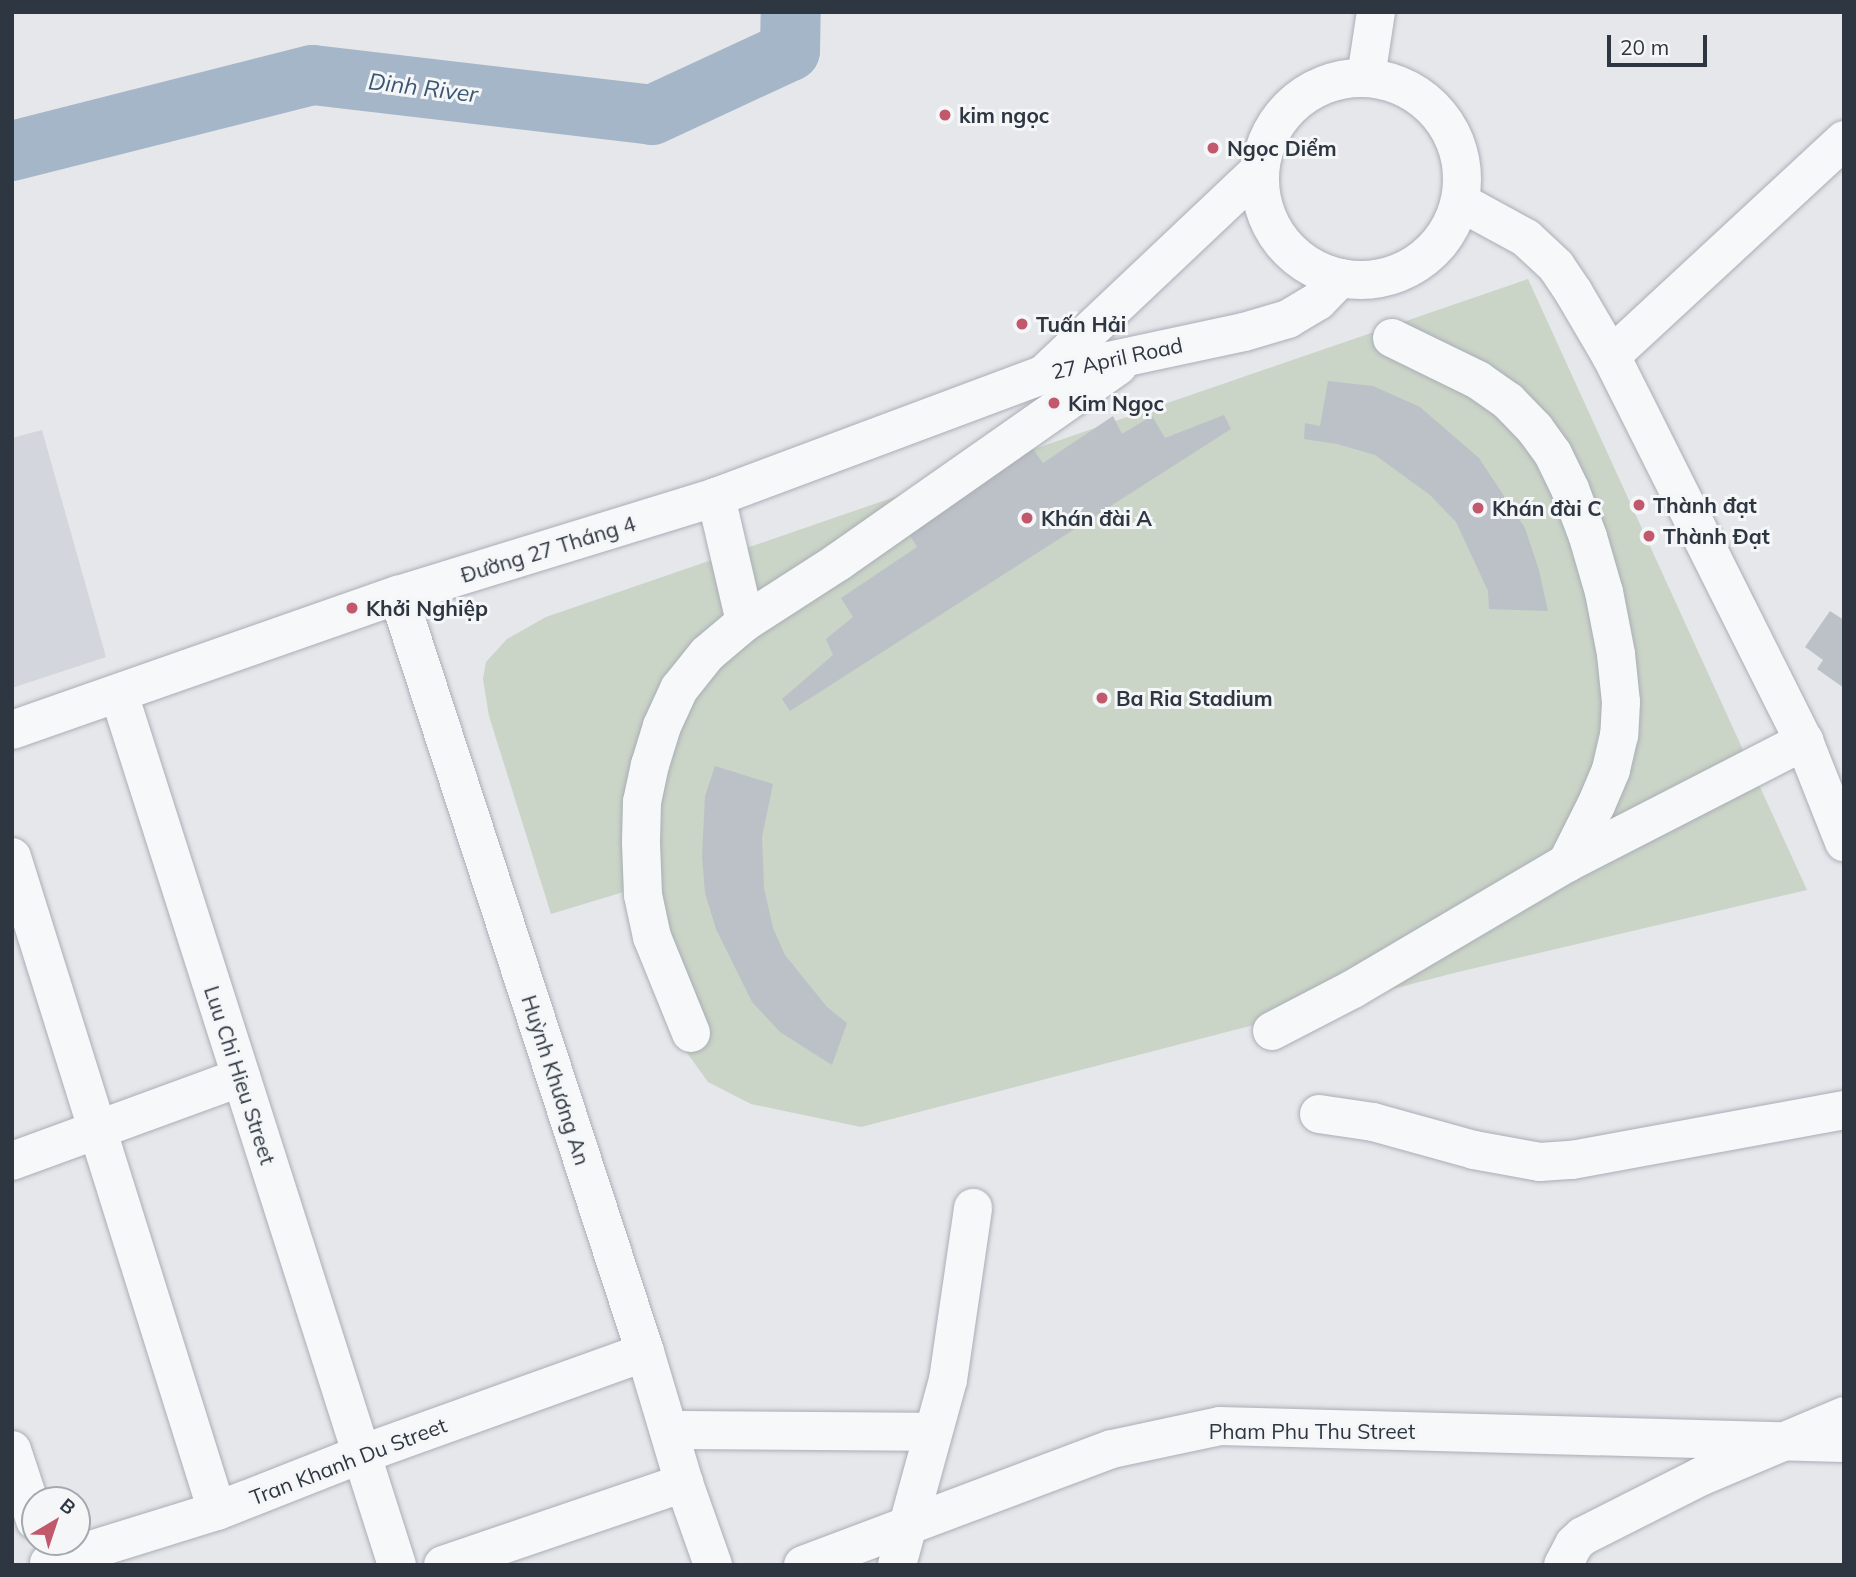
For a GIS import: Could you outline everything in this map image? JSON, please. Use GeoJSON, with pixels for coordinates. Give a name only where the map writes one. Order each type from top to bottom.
{"type":"FeatureCollection","features":[{"type":"Feature","properties":{"kind":"street"},"geometry":{"type":"LineString","coordinates":[[1366,77],[1376,12]]}},
{"type":"Feature","properties":{"kind":"street"},"geometry":{"type":"LineString","coordinates":[[1366,77],[1394,83],[1430,104],[1448,126],[1461,156],[1464,176],[1461,202],[1452,226],[1436,248],[1411,268],[1376,279],[1339,278],[1304,264],[1286,248],[1271,228],[1262,205],[1259,171],[1264,145],[1283,113],[1305,93],[1332,80],[1366,77]]}},
{"type":"Feature","properties":{"kind":"street"},"geometry":{"type":"LineString","coordinates":[[1611,356],[1844,140]]}},
{"type":"Feature","properties":{"kind":"street","name":"27 April Road"},"geometry":{"type":"LineString","coordinates":[[1042,375],[1259,171]]}},
{"type":"Feature","properties":{"kind":"street"},"geometry":{"type":"LineString","coordinates":[[1461,202],[1526,238],[1542,251],[1569,287],[1611,356],[1804,741],[1844,842]]}},
{"type":"Feature","properties":{"kind":"street","name":"27 April Road"},"geometry":{"type":"LineString","coordinates":[[1042,375],[1244,332],[1288,319],[1318,301],[1339,278]]}},
{"type":"Feature","properties":{"kind":"street"},"geometry":{"type":"LineString","coordinates":[[1392,338],[1478,380],[1508,401],[1535,429],[1553,454],[1588,537],[1604,592],[1616,654],[1621,702],[1619,735],[1606,782],[1567,863]]}},
{"type":"Feature","properties":{"kind":"street"},"geometry":{"type":"LineString","coordinates":[[691,1033],[652,937],[643,895],[642,803],[662,726],[679,690],[707,654],[745,622],[838,562],[1134,355]]}},
{"type":"Feature","properties":{"kind":"street","name":"Đường 27 Tháng 4"},"geometry":{"type":"LineString","coordinates":[[12,730],[398,595],[716,497],[1042,375]]}},
{"type":"Feature","properties":{"kind":"street"},"geometry":{"type":"LineString","coordinates":[[716,497],[745,622]]}},
{"type":"Feature","properties":{"kind":"street","name":"Huỳnh Khương An"},"geometry":{"type":"LineString","coordinates":[[398,595],[645,1352],[684,1483],[713,1565]]}},
{"type":"Feature","properties":{"kind":"street","name":"Luu Chi Hieu Street"},"geometry":{"type":"LineString","coordinates":[[119,694],[397,1565]]}},
{"type":"Feature","properties":{"kind":"street"},"geometry":{"type":"LineString","coordinates":[[1272,1031],[1364,982],[1567,863],[1804,741]]}},
{"type":"Feature","properties":{"kind":"street"},"geometry":{"type":"LineString","coordinates":[[12,857],[217,1511]]}},
{"type":"Feature","properties":{"kind":"street"},"geometry":{"type":"LineString","coordinates":[[12,1161],[241,1077]]}},
{"type":"Feature","properties":{"kind":"street"},"geometry":{"type":"LineString","coordinates":[[1319,1114],[1373,1122],[1474,1150],[1541,1162],[1572,1160],[1844,1110]]}},
{"type":"Feature","properties":{"kind":"street"},"geometry":{"type":"LineString","coordinates":[[897,1565],[948,1380],[973,1208]]}},
{"type":"Feature","properties":{"kind":"street","name":"Tran Khanh Du Street"},"geometry":{"type":"LineString","coordinates":[[47,1557],[217,1511],[362,1454],[645,1352]]}},
{"type":"Feature","properties":{"kind":"street"},"geometry":{"type":"LineString","coordinates":[[1563,1565],[1574,1544],[1583,1536],[1702,1476],[1844,1416]]}},
{"type":"Feature","properties":{"kind":"street","name":"Pham Phu Thu Street"},"geometry":{"type":"LineString","coordinates":[[803,1565],[1112,1449],[1220,1426],[1844,1444]]}},
{"type":"Feature","properties":{"kind":"street"},"geometry":{"type":"LineString","coordinates":[[669,1430],[933,1432]]}},
{"type":"Feature","properties":{"kind":"street"},"geometry":{"type":"LineString","coordinates":[[12,1450],[24,1486]]}},
{"type":"Feature","properties":{"kind":"street"},"geometry":{"type":"LineString","coordinates":[[443,1565],[684,1483]]}},
{"type":"Feature","properties":{"kind":"shaded area","name":"Ba Ria Stadium"},"geometry":{"type":"Polygon","coordinates":[[[1528,279],[1807,890],[1454,973],[861,1127],[751,1104],[708,1082],[675,1036],[630,890],[551,914],[489,716],[483,679],[486,662],[507,639],[546,617],[1528,279]]]}},
{"type":"Feature","properties":{"kind":"shaded area"},"geometry":{"type":"Polygon","coordinates":[[[42,430],[106,657],[12,688],[12,438],[42,430]]]}},
{"type":"Feature","properties":{"kind":"building","name":"Khán đài C"},"geometry":{"type":"Polygon","coordinates":[[[1328,381],[1373,386],[1420,407],[1479,458],[1525,528],[1539,570],[1548,611],[1489,609],[1488,591],[1456,522],[1430,495],[1375,455],[1337,444],[1304,439],[1305,423],[1320,426],[1328,381]]]}},
{"type":"Feature","properties":{"kind":"building","name":"Khán đài A"},"geometry":{"type":"Polygon","coordinates":[[[1224,415],[1231,429],[790,711],[782,699],[833,655],[826,639],[853,617],[841,598],[917,547],[894,509],[1021,433],[1043,463],[1113,416],[1122,434],[1152,416],[1165,438],[1224,415]]]}},
{"type":"Feature","properties":{"kind":"building"},"geometry":{"type":"Polygon","coordinates":[[[1830,611],[1844,620],[1844,688],[1817,669],[1823,660],[1805,647],[1830,611]]]}},
{"type":"Feature","properties":{"kind":"building"},"geometry":{"type":"Polygon","coordinates":[[[715,766],[773,784],[762,837],[764,888],[773,928],[785,955],[827,1007],[847,1023],[832,1065],[780,1032],[752,1002],[716,929],[705,893],[702,856],[705,796],[715,766]]]}},
{"type":"Feature","properties":{"kind":"waterway","name":"Dinh River"},"geometry":{"type":"LineString","coordinates":[[12,151],[313,75],[652,115],[790,51],[791,12]]}},
{"type":"Feature","properties":{"kind":"place","name":"kim ngọc"},"geometry":{"type":"Point","coordinates":[945,115]}},
{"type":"Feature","properties":{"kind":"place","name":"Ngọc Diểm"},"geometry":{"type":"Point","coordinates":[1213,148]}},
{"type":"Feature","properties":{"kind":"place","name":"Tuấn Hải"},"geometry":{"type":"Point","coordinates":[1022,324]}},
{"type":"Feature","properties":{"kind":"place","name":"Kim Ngọc"},"geometry":{"type":"Point","coordinates":[1054,403]}},
{"type":"Feature","properties":{"kind":"place","name":"Thành đạt"},"geometry":{"type":"Point","coordinates":[1639,505]}},
{"type":"Feature","properties":{"kind":"place","name":"Khán đài C"},"geometry":{"type":"Point","coordinates":[1478,508]}},
{"type":"Feature","properties":{"kind":"place","name":"Khán đài A"},"geometry":{"type":"Point","coordinates":[1027,518]}},
{"type":"Feature","properties":{"kind":"place","name":"Thành Đạt"},"geometry":{"type":"Point","coordinates":[1649,536]}},
{"type":"Feature","properties":{"kind":"place","name":"Khởi Nghiệp"},"geometry":{"type":"Point","coordinates":[352,608]}},
{"type":"Feature","properties":{"kind":"place","name":"Ba Ria Stadium"},"geometry":{"type":"Point","coordinates":[1102,698]}}]}
